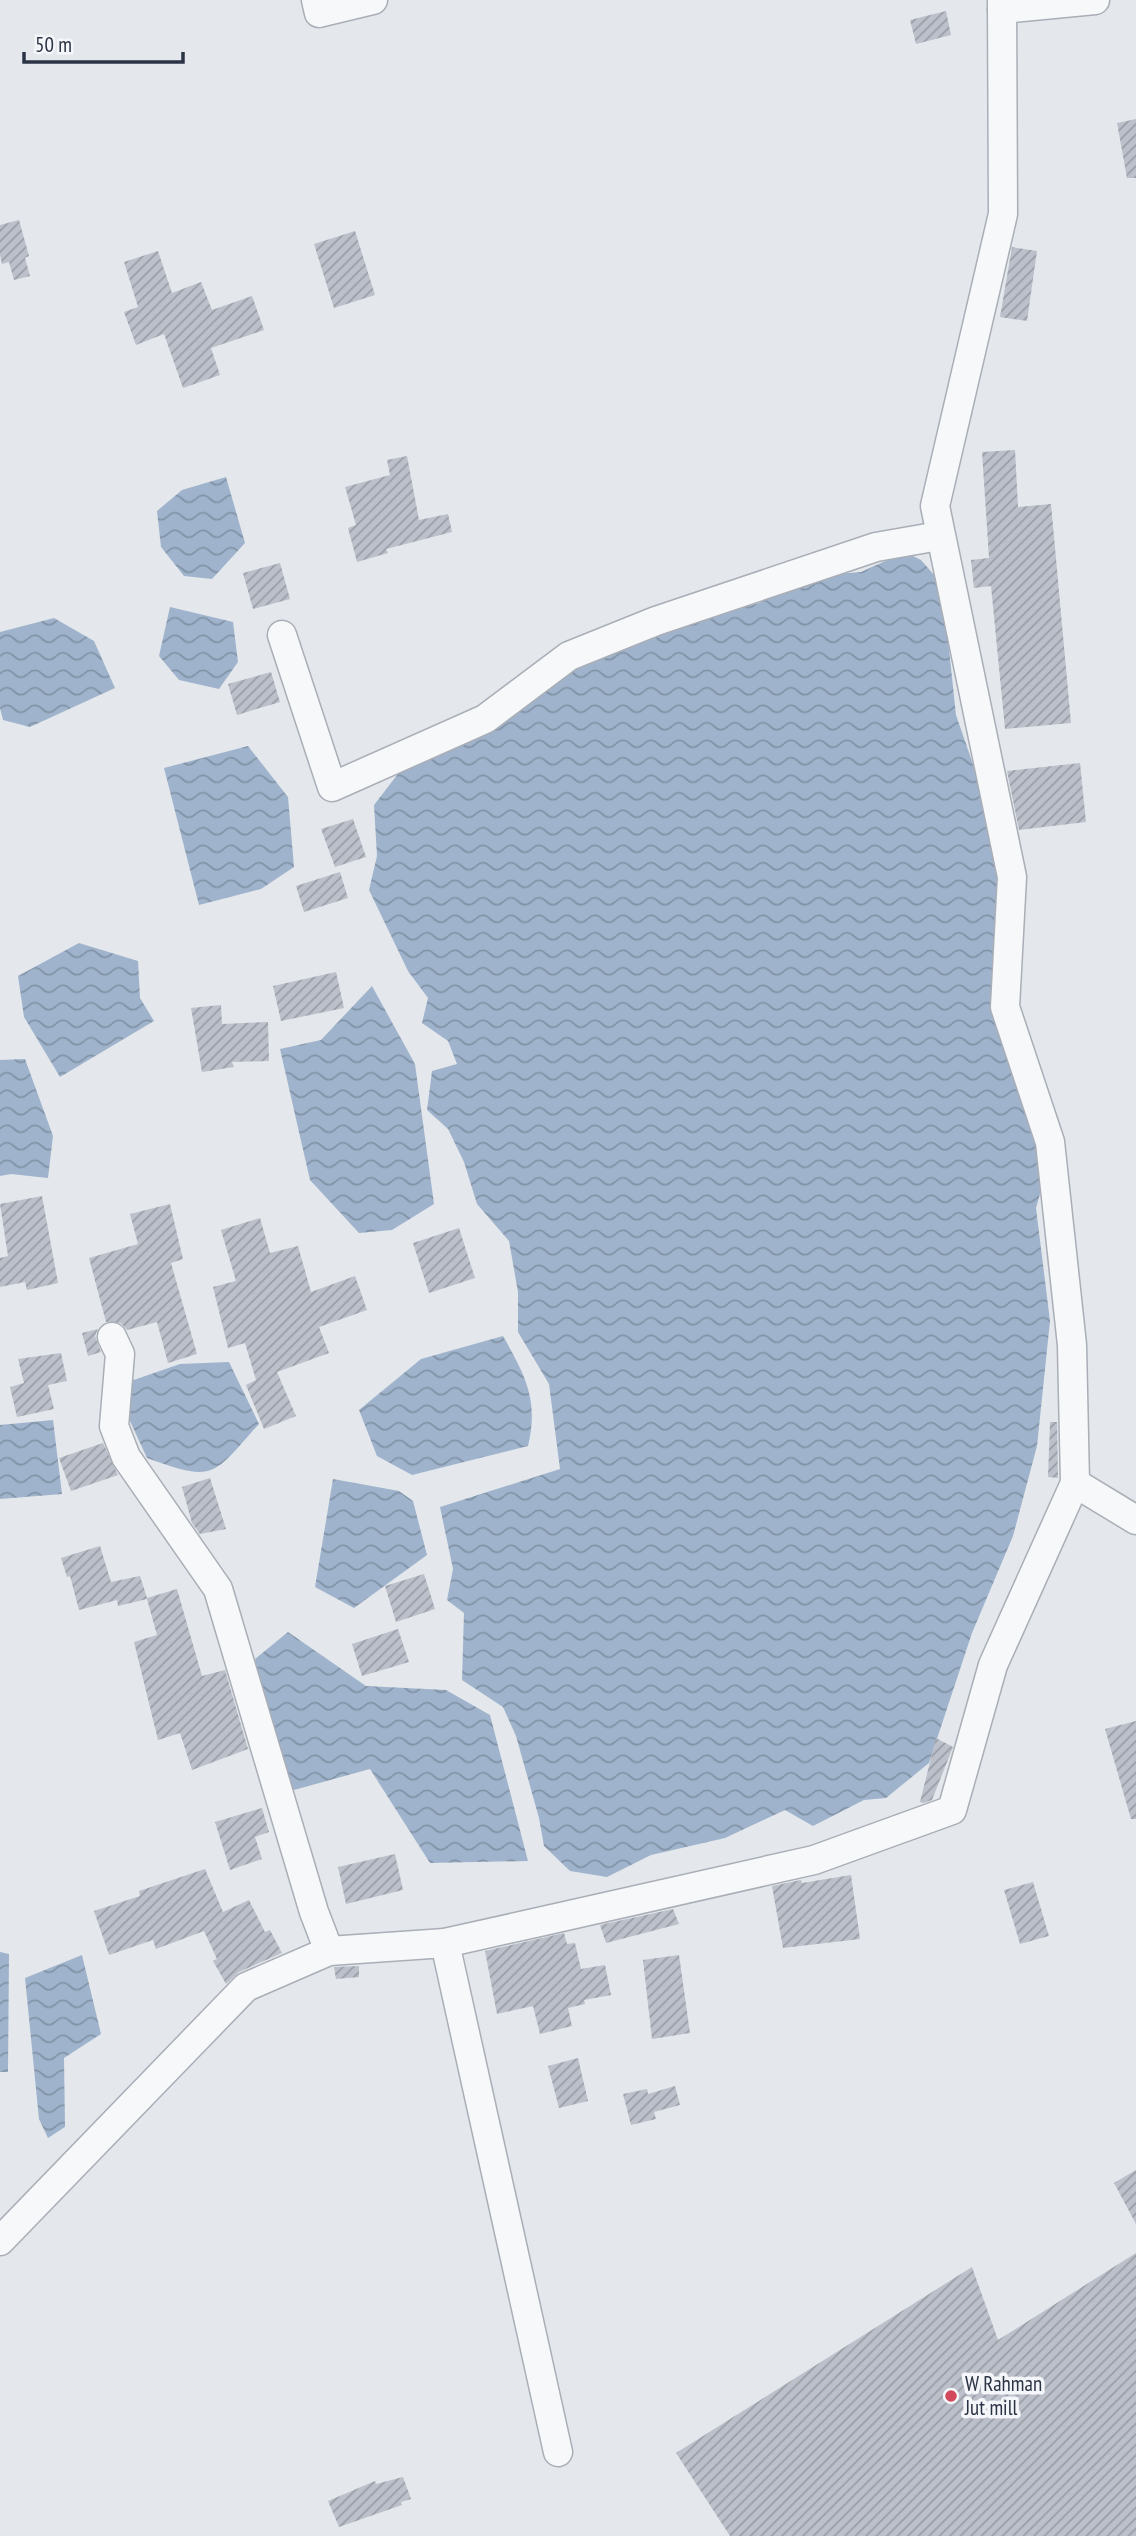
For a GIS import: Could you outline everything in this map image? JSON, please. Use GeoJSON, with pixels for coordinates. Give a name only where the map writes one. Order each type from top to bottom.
{"type":"FeatureCollection","features":[{"type":"Feature","properties":{"kind":"street"},"geometry":{"type":"LineString","coordinates":[[316,0],[319,13],[373,0]]}},
{"type":"Feature","properties":{"kind":"street"},"geometry":{"type":"LineString","coordinates":[[0,2241],[246,1987],[329,1951],[445,1942],[814,1860],[951,1810],[993,1665],[1075,1483],[1072,1345],[1050,1142],[1005,1007],[1012,877],[939,536],[935,506],[1003,214],[1002,4],[1095,0]]}},
{"type":"Feature","properties":{"kind":"street"},"geometry":{"type":"LineString","coordinates":[[282,635],[332,787],[485,719],[569,656],[656,621],[876,547],[939,536]]}},
{"type":"Feature","properties":{"kind":"street"},"geometry":{"type":"LineString","coordinates":[[112,1337],[120,1354],[114,1426],[125,1457],[218,1589],[314,1912],[329,1951]]}},
{"type":"Feature","properties":{"kind":"street"},"geometry":{"type":"LineString","coordinates":[[1075,1483],[1136,1520]]}},
{"type":"Feature","properties":{"kind":"street"},"geometry":{"type":"LineString","coordinates":[[445,1942],[558,2452]]}},
{"type":"Feature","properties":{"kind":"water"},"geometry":{"type":"Polygon","coordinates":[[[226,477],[245,543],[212,579],[184,576],[161,547],[157,511],[182,490],[226,477]]]}},
{"type":"Feature","properties":{"kind":"water"},"geometry":{"type":"Polygon","coordinates":[[[905,552],[921,560],[935,576],[946,621],[956,715],[1012,877],[1003,1016],[1055,1141],[1036,1208],[1050,1321],[1037,1446],[1013,1536],[972,1633],[929,1763],[886,1798],[864,1800],[813,1826],[785,1810],[725,1838],[651,1855],[607,1877],[570,1871],[544,1846],[516,1736],[503,1707],[462,1680],[464,1613],[447,1600],[453,1569],[440,1507],[560,1469],[549,1384],[518,1332],[518,1292],[509,1241],[477,1204],[464,1162],[448,1129],[427,1110],[432,1071],[457,1064],[448,1041],[422,1023],[428,998],[408,971],[369,890],[377,856],[374,805],[404,766],[562,669],[648,635],[759,603],[813,576],[861,572],[905,552]]]}},
{"type":"Feature","properties":{"kind":"water"},"geometry":{"type":"Polygon","coordinates":[[[170,607],[233,622],[238,662],[219,689],[179,680],[159,656],[170,607]]]}},
{"type":"Feature","properties":{"kind":"water"},"geometry":{"type":"Polygon","coordinates":[[[54,618],[94,641],[115,688],[30,727],[3,720],[0,708],[0,632],[54,618]]]}},
{"type":"Feature","properties":{"kind":"water"},"geometry":{"type":"Polygon","coordinates":[[[248,746],[288,797],[294,867],[261,889],[199,905],[164,768],[248,746]]]}},
{"type":"Feature","properties":{"kind":"water"},"geometry":{"type":"Polygon","coordinates":[[[79,943],[138,961],[140,998],[154,1021],[60,1077],[24,1017],[18,976],[79,943]]]}},
{"type":"Feature","properties":{"kind":"water"},"geometry":{"type":"Polygon","coordinates":[[[372,986],[415,1064],[434,1204],[392,1230],[359,1233],[310,1180],[280,1049],[321,1040],[372,986]]]}},
{"type":"Feature","properties":{"kind":"water"},"geometry":{"type":"Polygon","coordinates":[[[25,1059],[53,1136],[48,1178],[11,1174],[0,1176],[0,1060],[25,1059]]]}},
{"type":"Feature","properties":{"kind":"water"},"geometry":{"type":"Polygon","coordinates":[[[503,1336],[518,1363],[531,1401],[528,1446],[412,1475],[377,1456],[359,1410],[421,1359],[503,1336]]]}},
{"type":"Feature","properties":{"kind":"water"},"geometry":{"type":"Polygon","coordinates":[[[229,1362],[259,1424],[231,1455],[211,1470],[187,1471],[147,1458],[123,1406],[125,1383],[180,1364],[229,1362]]]}},
{"type":"Feature","properties":{"kind":"water"},"geometry":{"type":"Polygon","coordinates":[[[53,1420],[62,1494],[0,1499],[0,1425],[53,1420]]]}},
{"type":"Feature","properties":{"kind":"water"},"geometry":{"type":"Polygon","coordinates":[[[333,1479],[399,1491],[413,1501],[427,1555],[354,1608],[315,1587],[333,1479]]]}},
{"type":"Feature","properties":{"kind":"water"},"geometry":{"type":"Polygon","coordinates":[[[288,1632],[366,1686],[446,1690],[490,1715],[528,1861],[430,1863],[370,1769],[294,1790],[278,1762],[255,1659],[288,1632]]]}},
{"type":"Feature","properties":{"kind":"water"},"geometry":{"type":"Polygon","coordinates":[[[0,1952],[9,1954],[8,2072],[0,2072],[0,1952]]]}},
{"type":"Feature","properties":{"kind":"water"},"geometry":{"type":"Polygon","coordinates":[[[82,1955],[101,2034],[64,2058],[65,2127],[48,2138],[39,2119],[25,1978],[82,1955]]]}},
{"type":"Feature","properties":{"kind":"building"},"geometry":{"type":"Polygon","coordinates":[[[946,11],[951,35],[916,44],[910,20],[946,11]]]}},
{"type":"Feature","properties":{"kind":"building"},"geometry":{"type":"Polygon","coordinates":[[[1136,119],[1136,178],[1127,178],[1117,123],[1136,119]]]}},
{"type":"Feature","properties":{"kind":"building"},"geometry":{"type":"Polygon","coordinates":[[[19,220],[29,256],[25,258],[30,276],[14,280],[9,262],[2,264],[0,225],[19,220]]]}},
{"type":"Feature","properties":{"kind":"building"},"geometry":{"type":"Polygon","coordinates":[[[355,231],[375,295],[334,308],[314,244],[355,231]]]}},
{"type":"Feature","properties":{"kind":"building"},"geometry":{"type":"Polygon","coordinates":[[[1012,247],[1037,251],[1027,321],[1000,317],[1012,247]]]}},
{"type":"Feature","properties":{"kind":"building"},"geometry":{"type":"Polygon","coordinates":[[[158,251],[172,293],[201,282],[212,310],[252,296],[264,330],[211,348],[220,375],[183,388],[164,334],[136,345],[124,312],[138,307],[124,262],[158,251]]]}},
{"type":"Feature","properties":{"kind":"building"},"geometry":{"type":"Polygon","coordinates":[[[1015,450],[1018,507],[1051,504],[1071,723],[1005,729],[991,586],[974,588],[971,560],[989,558],[982,452],[1015,450]]]}},
{"type":"Feature","properties":{"kind":"building"},"geometry":{"type":"Polygon","coordinates":[[[407,456],[419,520],[448,514],[452,532],[386,549],[388,553],[357,562],[348,528],[356,525],[345,487],[390,475],[387,460],[407,456]]]}},
{"type":"Feature","properties":{"kind":"building"},"geometry":{"type":"Polygon","coordinates":[[[280,563],[290,599],[253,609],[243,573],[280,563]]]}},
{"type":"Feature","properties":{"kind":"building"},"geometry":{"type":"Polygon","coordinates":[[[271,672],[280,702],[237,715],[228,684],[271,672]]]}},
{"type":"Feature","properties":{"kind":"building"},"geometry":{"type":"Polygon","coordinates":[[[1080,763],[1086,822],[1019,830],[1007,771],[1080,763]]]}},
{"type":"Feature","properties":{"kind":"building"},"geometry":{"type":"Polygon","coordinates":[[[353,819],[366,857],[335,867],[321,829],[353,819]]]}},
{"type":"Feature","properties":{"kind":"building"},"geometry":{"type":"Polygon","coordinates":[[[340,872],[348,898],[304,912],[296,886],[340,872]]]}},
{"type":"Feature","properties":{"kind":"building"},"geometry":{"type":"Polygon","coordinates":[[[336,972],[344,1008],[281,1021],[273,986],[336,972]]]}},
{"type":"Feature","properties":{"kind":"building"},"geometry":{"type":"Polygon","coordinates":[[[221,1005],[222,1024],[268,1022],[269,1061],[232,1062],[234,1067],[202,1072],[191,1008],[221,1005]]]}},
{"type":"Feature","properties":{"kind":"building"},"geometry":{"type":"Polygon","coordinates":[[[42,1196],[58,1283],[27,1290],[25,1282],[0,1287],[0,1258],[8,1256],[0,1204],[42,1196]]]}},
{"type":"Feature","properties":{"kind":"building"},"geometry":{"type":"Polygon","coordinates":[[[170,1204],[183,1259],[171,1263],[197,1354],[168,1363],[157,1322],[127,1330],[121,1323],[106,1322],[89,1258],[138,1244],[130,1214],[170,1204]]]}},
{"type":"Feature","properties":{"kind":"building"},"geometry":{"type":"Polygon","coordinates":[[[260,1218],[270,1253],[298,1246],[311,1292],[355,1276],[367,1310],[319,1327],[329,1353],[277,1372],[296,1416],[264,1429],[246,1385],[256,1380],[245,1343],[228,1348],[213,1287],[236,1281],[221,1230],[260,1218]]]}},
{"type":"Feature","properties":{"kind":"building"},"geometry":{"type":"Polygon","coordinates":[[[459,1228],[475,1278],[429,1293],[413,1243],[459,1228]]]}},
{"type":"Feature","properties":{"kind":"building"},"geometry":{"type":"Polygon","coordinates":[[[98,1329],[95,1336],[101,1352],[88,1356],[82,1333],[98,1329]]]}},
{"type":"Feature","properties":{"kind":"building"},"geometry":{"type":"Polygon","coordinates":[[[61,1353],[67,1381],[48,1385],[54,1409],[17,1417],[10,1387],[24,1383],[18,1359],[61,1353]]]}},
{"type":"Feature","properties":{"kind":"building"},"geometry":{"type":"Polygon","coordinates":[[[1050,1422],[1057,1422],[1058,1478],[1048,1477],[1050,1422]]]}},
{"type":"Feature","properties":{"kind":"building"},"geometry":{"type":"Polygon","coordinates":[[[103,1443],[118,1475],[71,1491],[59,1458],[103,1443]]]}},
{"type":"Feature","properties":{"kind":"building"},"geometry":{"type":"Polygon","coordinates":[[[210,1478],[226,1529],[200,1534],[192,1523],[182,1487],[210,1478]]]}},
{"type":"Feature","properties":{"kind":"building"},"geometry":{"type":"Polygon","coordinates":[[[100,1546],[111,1582],[140,1576],[147,1598],[177,1589],[202,1676],[225,1670],[248,1749],[192,1770],[180,1733],[158,1740],[134,1642],[157,1635],[147,1599],[118,1606],[117,1600],[79,1610],[70,1576],[67,1577],[61,1558],[100,1546]]]}},
{"type":"Feature","properties":{"kind":"building"},"geometry":{"type":"Polygon","coordinates":[[[424,1574],[435,1609],[396,1622],[385,1586],[424,1574]]]}},
{"type":"Feature","properties":{"kind":"building"},"geometry":{"type":"Polygon","coordinates":[[[398,1629],[409,1662],[362,1676],[352,1644],[398,1629]]]}},
{"type":"Feature","properties":{"kind":"building"},"geometry":{"type":"Polygon","coordinates":[[[1136,1721],[1136,1819],[1131,1819],[1105,1729],[1136,1721]]]}},
{"type":"Feature","properties":{"kind":"building"},"geometry":{"type":"Polygon","coordinates":[[[936,1738],[953,1747],[932,1800],[923,1803],[920,1802],[936,1738]]]}},
{"type":"Feature","properties":{"kind":"building"},"geometry":{"type":"Polygon","coordinates":[[[262,1808],[269,1832],[255,1837],[262,1859],[230,1870],[215,1822],[262,1808]]]}},
{"type":"Feature","properties":{"kind":"building"},"geometry":{"type":"Polygon","coordinates":[[[395,1854],[403,1890],[346,1904],[338,1867],[395,1854]]]}},
{"type":"Feature","properties":{"kind":"building"},"geometry":{"type":"Polygon","coordinates":[[[205,1869],[223,1912],[249,1900],[265,1932],[270,1930],[282,1953],[239,1972],[226,1984],[213,1961],[217,1959],[204,1931],[156,1949],[153,1940],[109,1955],[94,1911],[140,1896],[139,1891],[205,1869]]]}},
{"type":"Feature","properties":{"kind":"building"},"geometry":{"type":"Polygon","coordinates":[[[851,1875],[860,1939],[783,1948],[772,1886],[851,1875]]]}},
{"type":"Feature","properties":{"kind":"building"},"geometry":{"type":"Polygon","coordinates":[[[1033,1882],[1049,1936],[1020,1944],[1004,1890],[1033,1882]]]}},
{"type":"Feature","properties":{"kind":"building"},"geometry":{"type":"Polygon","coordinates":[[[673,1909],[679,1924],[606,1943],[600,1925],[673,1909]]]}},
{"type":"Feature","properties":{"kind":"building"},"geometry":{"type":"Polygon","coordinates":[[[564,1933],[567,1944],[575,1943],[581,1969],[605,1965],[611,1995],[584,2000],[585,2004],[568,2008],[572,2026],[540,2034],[533,2006],[497,2014],[485,1951],[564,1933]]]}},
{"type":"Feature","properties":{"kind":"building"},"geometry":{"type":"Polygon","coordinates":[[[679,1955],[690,2033],[652,2039],[643,1960],[679,1955]]]}},
{"type":"Feature","properties":{"kind":"building"},"geometry":{"type":"Polygon","coordinates":[[[359,1966],[359,1977],[336,1979],[334,1967],[359,1966]]]}},
{"type":"Feature","properties":{"kind":"building"},"geometry":{"type":"Polygon","coordinates":[[[578,2058],[588,2101],[559,2108],[548,2066],[578,2058]]]}},
{"type":"Feature","properties":{"kind":"building"},"geometry":{"type":"Polygon","coordinates":[[[675,2086],[680,2105],[654,2112],[656,2119],[631,2125],[623,2094],[647,2089],[648,2094],[675,2086]]]}},
{"type":"Feature","properties":{"kind":"building"},"geometry":{"type":"Polygon","coordinates":[[[1136,2170],[1136,2224],[1114,2183],[1136,2170]]]}},
{"type":"Feature","properties":{"kind":"building","name":"W Rahman Jut mill"},"geometry":{"type":"Polygon","coordinates":[[[1136,2253],[1136,2536],[730,2536],[676,2453],[972,2267],[998,2340],[1136,2253]]]}},
{"type":"Feature","properties":{"kind":"building"},"geometry":{"type":"Polygon","coordinates":[[[403,2477],[411,2499],[401,2502],[402,2505],[339,2527],[328,2501],[375,2481],[376,2484],[403,2477]]]}},
{"type":"Feature","properties":{"kind":"place","name":"W Rahman Jut mill"},"geometry":{"type":"Point","coordinates":[951,2396]}}]}
